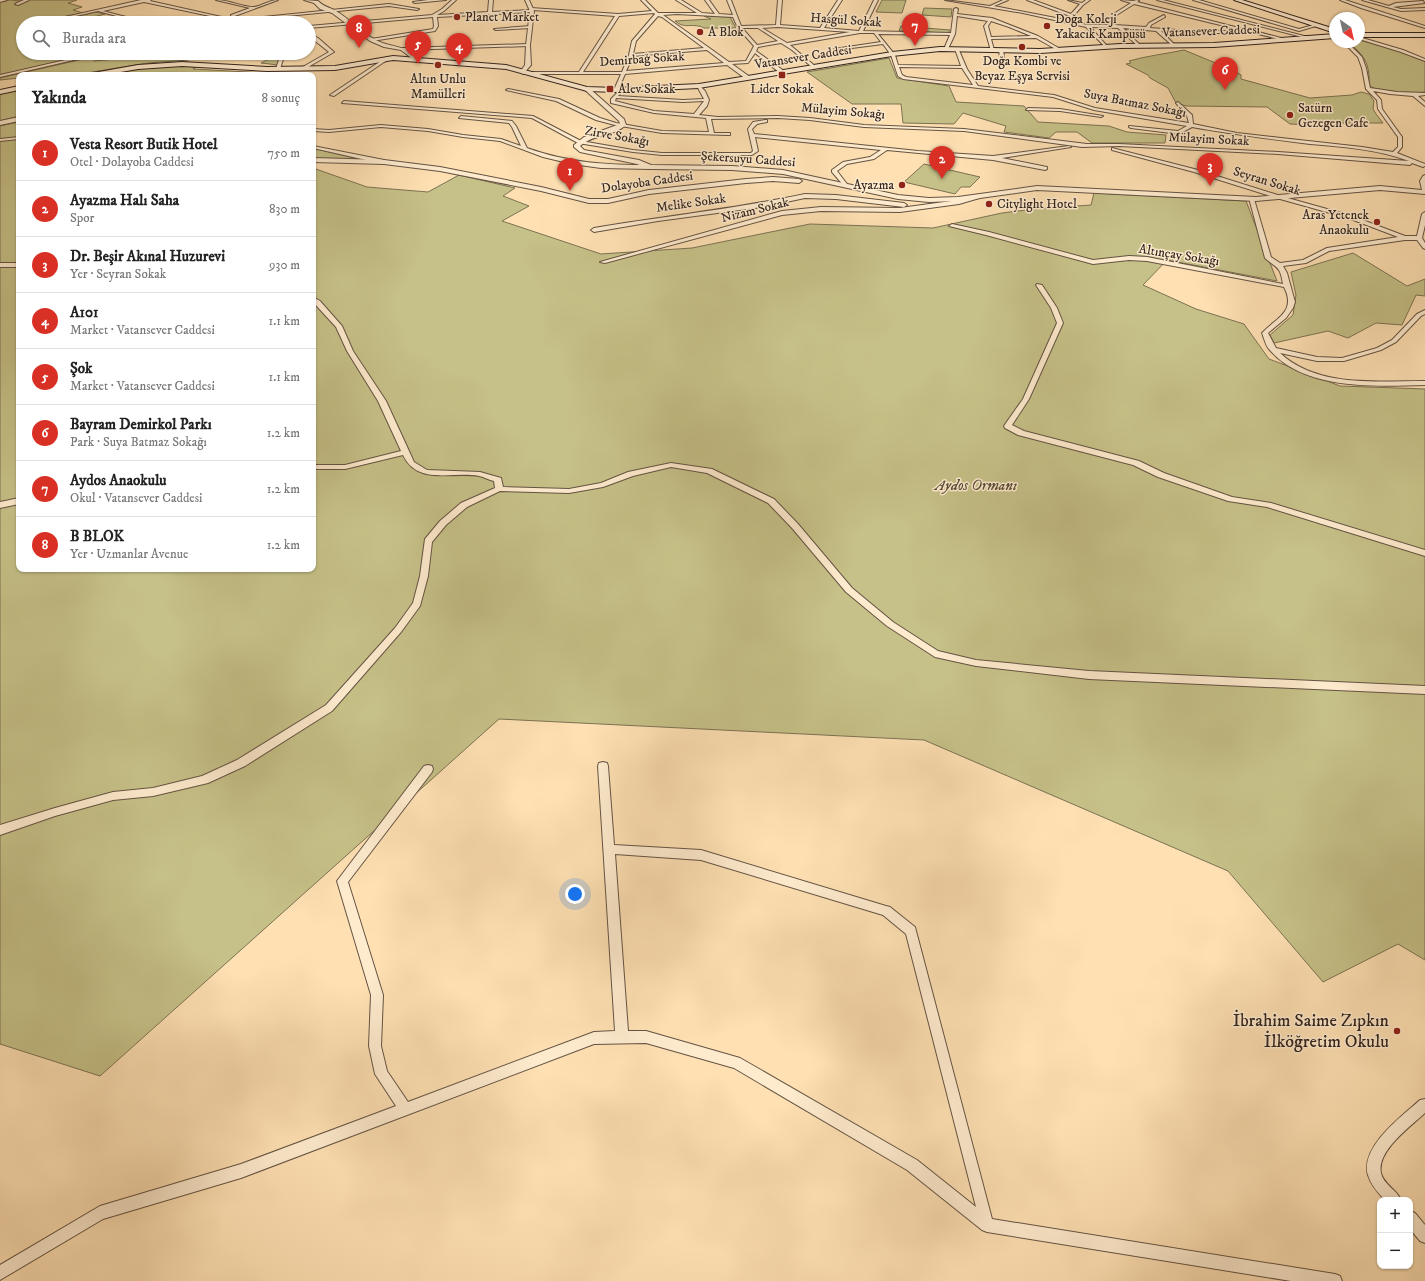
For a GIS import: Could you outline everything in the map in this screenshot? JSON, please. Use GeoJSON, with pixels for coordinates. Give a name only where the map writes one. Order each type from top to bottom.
{"type":"FeatureCollection","features":[{"type":"Feature","properties":{"kind":"main road"},"geometry":{"type":"LineString","coordinates":[[1237,0],[1329,29]]}},
{"type":"Feature","properties":{"kind":"main road"},"geometry":{"type":"LineString","coordinates":[[1365,35],[1425,35]]}},
{"type":"Feature","properties":{"kind":"main road","name":"Vatansever Caddesi"},"geometry":{"type":"LineString","coordinates":[[111,72],[147,66],[182,64],[303,69],[341,68],[388,58],[416,59],[494,66],[524,72],[587,89],[617,92],[699,86],[892,54],[946,49],[1060,50],[1106,47],[1214,45],[1329,36]]}},
{"type":"Feature","properties":{"kind":"main road","name":"Vatansever Caddesi"},"geometry":{"type":"LineString","coordinates":[[101,72],[135,66],[177,62],[278,68]]}},
{"type":"Feature","properties":{"kind":"main road"},"geometry":{"type":"LineString","coordinates":[[0,91],[16,88]]}},
{"type":"Feature","properties":{"kind":"street"},"geometry":{"type":"LineString","coordinates":[[0,1],[5,0]]}},
{"type":"Feature","properties":{"kind":"street"},"geometry":{"type":"LineString","coordinates":[[17,4],[27,0]]}},
{"type":"Feature","properties":{"kind":"street"},"geometry":{"type":"LineString","coordinates":[[71,16],[146,0]]}},
{"type":"Feature","properties":{"kind":"street"},"geometry":{"type":"LineString","coordinates":[[149,0],[145,1],[206,16]]}},
{"type":"Feature","properties":{"kind":"street"},"geometry":{"type":"LineString","coordinates":[[218,0],[254,8]]}},
{"type":"Feature","properties":{"kind":"street"},"geometry":{"type":"LineString","coordinates":[[232,16],[276,0]]}},
{"type":"Feature","properties":{"kind":"street"},"geometry":{"type":"LineString","coordinates":[[243,16],[282,0]]}},
{"type":"Feature","properties":{"kind":"street"},"geometry":{"type":"LineString","coordinates":[[306,0],[316,2],[322,0]]}},
{"type":"Feature","properties":{"kind":"street"},"geometry":{"type":"LineString","coordinates":[[416,17],[417,9],[414,1],[444,0]]}},
{"type":"Feature","properties":{"kind":"street"},"geometry":{"type":"LineString","coordinates":[[433,16],[443,10],[454,0]]}},
{"type":"Feature","properties":{"kind":"street"},"geometry":{"type":"LineString","coordinates":[[490,13],[491,0]]}},
{"type":"Feature","properties":{"kind":"street"},"geometry":{"type":"LineString","coordinates":[[524,72],[528,65],[531,10],[527,0]]}},
{"type":"Feature","properties":{"kind":"street"},"geometry":{"type":"LineString","coordinates":[[643,0],[656,13],[663,16],[748,78]]}},
{"type":"Feature","properties":{"kind":"street"},"geometry":{"type":"LineString","coordinates":[[678,0],[702,15]]}},
{"type":"Feature","properties":{"kind":"street"},"geometry":{"type":"LineString","coordinates":[[707,0],[718,15]]}},
{"type":"Feature","properties":{"kind":"street"},"geometry":{"type":"LineString","coordinates":[[729,0],[738,27],[755,48],[782,72]]}},
{"type":"Feature","properties":{"kind":"street"},"geometry":{"type":"LineString","coordinates":[[778,26],[780,0]]}},
{"type":"Feature","properties":{"kind":"street"},"geometry":{"type":"LineString","coordinates":[[822,28],[840,0]]}},
{"type":"Feature","properties":{"kind":"street"},"geometry":{"type":"LineString","coordinates":[[786,44],[860,32],[876,0]]}},
{"type":"Feature","properties":{"kind":"street"},"geometry":{"type":"LineString","coordinates":[[947,0],[992,6],[1087,26],[1112,26],[1207,32],[1254,32]]}},
{"type":"Feature","properties":{"kind":"street"},"geometry":{"type":"LineString","coordinates":[[992,6],[1006,0]]}},
{"type":"Feature","properties":{"kind":"street"},"geometry":{"type":"LineString","coordinates":[[1029,0],[1071,15]]}},
{"type":"Feature","properties":{"kind":"street"},"geometry":{"type":"LineString","coordinates":[[1070,0],[1082,4]]}},
{"type":"Feature","properties":{"kind":"street"},"geometry":{"type":"LineString","coordinates":[[1067,21],[1071,15],[1088,0]]}},
{"type":"Feature","properties":{"kind":"street"},"geometry":{"type":"LineString","coordinates":[[1123,0],[1287,40]]}},
{"type":"Feature","properties":{"kind":"street"},"geometry":{"type":"LineString","coordinates":[[1112,26],[1113,16],[1134,2],[1140,0]]}},
{"type":"Feature","properties":{"kind":"street"},"geometry":{"type":"LineString","coordinates":[[1159,0],[1310,38]]}},
{"type":"Feature","properties":{"kind":"street"},"geometry":{"type":"LineString","coordinates":[[1195,0],[1299,30],[1317,26]]}},
{"type":"Feature","properties":{"kind":"street"},"geometry":{"type":"LineString","coordinates":[[1342,0],[1350,4],[1411,21],[1425,27]]}},
{"type":"Feature","properties":{"kind":"street"},"geometry":{"type":"LineString","coordinates":[[1364,0],[1401,10],[1425,9]]}},
{"type":"Feature","properties":{"kind":"street"},"geometry":{"type":"LineString","coordinates":[[1412,0],[1424,3]]}},
{"type":"Feature","properties":{"kind":"street"},"geometry":{"type":"LineString","coordinates":[[116,1],[127,4]]}},
{"type":"Feature","properties":{"kind":"street"},"geometry":{"type":"LineString","coordinates":[[946,49],[953,34],[957,1]]}},
{"type":"Feature","properties":{"kind":"street"},"geometry":{"type":"LineString","coordinates":[[316,2],[322,8],[330,12],[334,12],[348,24],[372,40],[386,46],[403,49],[528,45]]}},
{"type":"Feature","properties":{"kind":"street"},"geometry":{"type":"LineString","coordinates":[[1388,7],[1396,4],[1424,3]]}},
{"type":"Feature","properties":{"kind":"street"},"geometry":{"type":"LineString","coordinates":[[285,16],[389,5],[417,9]]}},
{"type":"Feature","properties":{"kind":"street"},"geometry":{"type":"LineString","coordinates":[[322,8],[336,6]]}},
{"type":"Feature","properties":{"kind":"street"},"geometry":{"type":"LineString","coordinates":[[98,10],[120,16]]}},
{"type":"Feature","properties":{"kind":"street"},"geometry":{"type":"LineString","coordinates":[[316,26],[416,17],[531,10],[618,15],[656,13],[735,16]]}},
{"type":"Feature","properties":{"kind":"street"},"geometry":{"type":"LineString","coordinates":[[1183,14],[1197,10]]}},
{"type":"Feature","properties":{"kind":"street"},"geometry":{"type":"LineString","coordinates":[[656,13],[634,41],[631,55],[617,92],[670,100],[707,100]]}},
{"type":"Feature","properties":{"kind":"street"},"geometry":{"type":"LineString","coordinates":[[580,73],[618,15]]}},
{"type":"Feature","properties":{"kind":"street"},"geometry":{"type":"LineString","coordinates":[[955,15],[976,16],[991,19],[1038,37],[1060,50]]}},
{"type":"Feature","properties":{"kind":"street"},"geometry":{"type":"LineString","coordinates":[[372,40],[434,30],[436,26],[433,16]]}},
{"type":"Feature","properties":{"kind":"street"},"geometry":{"type":"LineString","coordinates":[[1147,29],[1150,24],[1164,16]]}},
{"type":"Feature","properties":{"kind":"street"},"geometry":{"type":"LineString","coordinates":[[991,19],[986,26],[992,50]]}},
{"type":"Feature","properties":{"kind":"street","name":"Hasgül Sokak"},"geometry":{"type":"LineString","coordinates":[[738,27],[778,26],[822,28],[860,32],[953,34]]}},
{"type":"Feature","properties":{"kind":"street"},"geometry":{"type":"LineString","coordinates":[[1087,26],[1106,47]]}},
{"type":"Feature","properties":{"kind":"street"},"geometry":{"type":"LineString","coordinates":[[496,28],[530,27]]}},
{"type":"Feature","properties":{"kind":"street"},"geometry":{"type":"LineString","coordinates":[[759,27],[765,33],[786,44],[813,67]]}},
{"type":"Feature","properties":{"kind":"street"},"geometry":{"type":"LineString","coordinates":[[1120,27],[1139,46]]}},
{"type":"Feature","properties":{"kind":"street"},"geometry":{"type":"LineString","coordinates":[[1158,30],[1173,45]]}},
{"type":"Feature","properties":{"kind":"street","name":"Suya Batmaz Sokağı"},"geometry":{"type":"LineString","coordinates":[[875,32],[892,54],[900,76],[905,78],[1054,96],[1086,107],[1237,134],[1362,148],[1394,154],[1424,165]]}},
{"type":"Feature","properties":{"kind":"street"},"geometry":{"type":"LineString","coordinates":[[990,38],[1038,37]]}},
{"type":"Feature","properties":{"kind":"street"},"geometry":{"type":"LineString","coordinates":[[303,69],[332,52],[316,38]]}},
{"type":"Feature","properties":{"kind":"street"},"geometry":{"type":"LineString","coordinates":[[1365,40],[1402,50],[1425,60]]}},
{"type":"Feature","properties":{"kind":"street"},"geometry":{"type":"LineString","coordinates":[[755,48],[781,42]]}},
{"type":"Feature","properties":{"kind":"street"},"geometry":{"type":"LineString","coordinates":[[836,49],[884,43]]}},
{"type":"Feature","properties":{"kind":"street","name":"Demirbağ Sokak"},"geometry":{"type":"LineString","coordinates":[[524,72],[623,73],[728,64],[747,62],[755,48]]}},
{"type":"Feature","properties":{"kind":"street"},"geometry":{"type":"LineString","coordinates":[[1351,48],[1360,57],[1364,68],[1368,89],[1379,100],[1380,109],[1400,137],[1400,147],[1394,154]]}},
{"type":"Feature","properties":{"kind":"street"},"geometry":{"type":"LineString","coordinates":[[403,49],[416,59]]}},
{"type":"Feature","properties":{"kind":"street"},"geometry":{"type":"LineString","coordinates":[[631,55],[708,49]]}},
{"type":"Feature","properties":{"kind":"street"},"geometry":{"type":"LineString","coordinates":[[957,49],[963,68],[970,80],[977,87]]}},
{"type":"Feature","properties":{"kind":"street"},"geometry":{"type":"LineString","coordinates":[[1001,50],[1003,64]]}},
{"type":"Feature","properties":{"kind":"street"},"geometry":{"type":"LineString","coordinates":[[332,95],[388,58]]}},
{"type":"Feature","properties":{"kind":"street"},"geometry":{"type":"LineString","coordinates":[[18,72],[71,60]]}},
{"type":"Feature","properties":{"kind":"street"},"geometry":{"type":"LineString","coordinates":[[278,68],[281,60]]}},
{"type":"Feature","properties":{"kind":"street"},"geometry":{"type":"LineString","coordinates":[[897,66],[963,68]]}},
{"type":"Feature","properties":{"kind":"street"},"geometry":{"type":"LineString","coordinates":[[0,76],[16,72]]}},
{"type":"Feature","properties":{"kind":"street"},"geometry":{"type":"LineString","coordinates":[[696,115],[706,105],[707,100],[705,93],[699,86]]}},
{"type":"Feature","properties":{"kind":"street"},"geometry":{"type":"LineString","coordinates":[[587,89],[622,120],[623,125]]}},
{"type":"Feature","properties":{"kind":"street"},"geometry":{"type":"LineString","coordinates":[[1368,89],[1402,95],[1425,94]]}},
{"type":"Feature","properties":{"kind":"street"},"geometry":{"type":"LineString","coordinates":[[508,90],[557,100],[598,119],[623,125],[662,132],[728,134]]}},
{"type":"Feature","properties":{"kind":"street","name":"Mülayim Sokağı"},"geometry":{"type":"LineString","coordinates":[[617,92],[612,101],[618,104],[654,112],[708,117],[788,118],[864,126],[964,130],[1088,146]]}},
{"type":"Feature","properties":{"kind":"street"},"geometry":{"type":"LineString","coordinates":[[1414,94],[1425,105]]}},
{"type":"Feature","properties":{"kind":"street","name":"Zirve Sokağı"},"geometry":{"type":"LineString","coordinates":[[344,102],[533,117],[580,142],[662,154],[747,154],[756,152],[752,135]]}},
{"type":"Feature","properties":{"kind":"street"},"geometry":{"type":"LineString","coordinates":[[1131,127],[1179,133],[1191,125],[1191,117],[1178,103]]}},
{"type":"Feature","properties":{"kind":"street"},"geometry":{"type":"LineString","coordinates":[[1028,109],[1060,110],[1106,116],[1110,111]]}},
{"type":"Feature","properties":{"kind":"street"},"geometry":{"type":"LineString","coordinates":[[460,117],[510,122],[514,126],[526,150]]}},
{"type":"Feature","properties":{"kind":"street"},"geometry":{"type":"LineString","coordinates":[[708,117],[712,134]]}},
{"type":"Feature","properties":{"kind":"street"},"geometry":{"type":"LineString","coordinates":[[788,118],[755,123],[750,129],[752,135],[886,149],[993,158],[1045,168]]}},
{"type":"Feature","properties":{"kind":"street"},"geometry":{"type":"LineString","coordinates":[[0,123],[16,120]]}},
{"type":"Feature","properties":{"kind":"street"},"geometry":{"type":"LineString","coordinates":[[580,142],[584,139],[617,129],[623,125]]}},
{"type":"Feature","properties":{"kind":"street"},"geometry":{"type":"LineString","coordinates":[[316,130],[329,131],[381,126],[434,131],[501,140],[526,150],[572,162],[601,166],[650,167]]}},
{"type":"Feature","properties":{"kind":"street"},"geometry":{"type":"LineString","coordinates":[[0,140],[16,138]]}},
{"type":"Feature","properties":{"kind":"street","name":"Şekersuyu Caddesi"},"geometry":{"type":"LineString","coordinates":[[580,142],[576,146],[582,151],[639,162],[650,167],[732,168],[761,170],[803,175],[844,184]]}},
{"type":"Feature","properties":{"kind":"street","name":"Mülayim Sokak"},"geometry":{"type":"LineString","coordinates":[[993,158],[1055,148],[1097,145],[1278,153],[1424,165]]}},
{"type":"Feature","properties":{"kind":"street","name":"Seyran Sokak"},"geometry":{"type":"LineString","coordinates":[[1097,145],[1196,171],[1282,198],[1350,217],[1405,238]]}},
{"type":"Feature","properties":{"kind":"street"},"geometry":{"type":"LineString","coordinates":[[316,148],[384,162]]}},
{"type":"Feature","properties":{"kind":"street"},"geometry":{"type":"LineString","coordinates":[[886,149],[872,158],[846,163],[834,171],[844,184],[907,198],[958,199],[1037,188],[1251,199],[1282,198],[1380,188],[1425,191],[1423,181],[1425,177]]}},
{"type":"Feature","properties":{"kind":"street","name":"Dolayoba Caddesi"},"geometry":{"type":"LineString","coordinates":[[316,160],[384,162],[440,169],[541,189],[589,201],[608,201],[649,192],[766,180],[844,184]]}},
{"type":"Feature","properties":{"kind":"street","name":"Nizam Sokak"},"geometry":{"type":"LineString","coordinates":[[603,262],[782,213],[821,209],[900,210],[959,202],[986,194]]}},
{"type":"Feature","properties":{"kind":"street","name":"Melike Sokak"},"geometry":{"type":"LineString","coordinates":[[594,230],[658,219],[762,205],[805,196],[836,197],[904,205],[958,199]]}},
{"type":"Feature","properties":{"kind":"street"},"geometry":{"type":"LineString","coordinates":[[1251,199],[1268,258],[1279,265],[1285,274],[1286,286],[1290,290],[1291,305],[1285,316],[1265,333],[1267,341],[1272,349],[1282,360],[1293,366],[1336,380],[1357,383],[1425,383]]}},
{"type":"Feature","properties":{"kind":"street"},"geometry":{"type":"LineString","coordinates":[[1425,214],[1419,238],[1425,247]]}},
{"type":"Feature","properties":{"kind":"street","name":"Altınçay Sokağı"},"geometry":{"type":"LineString","coordinates":[[952,226],[988,233],[1093,262],[1128,258],[1147,259],[1286,286]]}},
{"type":"Feature","properties":{"kind":"street"},"geometry":{"type":"LineString","coordinates":[[1279,265],[1304,262],[1327,250],[1405,238],[1419,238]]}},
{"type":"Feature","properties":{"kind":"street"},"geometry":{"type":"LineString","coordinates":[[0,265],[16,266]]}},
{"type":"Feature","properties":{"kind":"street"},"geometry":{"type":"LineString","coordinates":[[1039,285],[1054,308],[1060,323],[1026,399],[1008,426],[1021,433],[1136,463],[1161,475],[1231,499],[1268,506],[1425,553]]}},
{"type":"Feature","properties":{"kind":"street"},"geometry":{"type":"LineString","coordinates":[[316,301],[339,326],[350,351],[382,401],[411,463],[425,472],[480,474],[498,480],[499,490]]}},
{"type":"Feature","properties":{"kind":"street"},"geometry":{"type":"LineString","coordinates":[[1272,349],[1317,359],[1342,360],[1379,349],[1394,341],[1419,315],[1425,312]]}},
{"type":"Feature","properties":{"kind":"street"},"geometry":{"type":"LineString","coordinates":[[316,467],[345,466],[406,452]]}},
{"type":"Feature","properties":{"kind":"street"},"geometry":{"type":"LineString","coordinates":[[0,830],[55,812],[112,796],[152,792],[204,780],[241,763],[329,708],[398,630],[417,604],[424,576],[428,541],[444,523],[464,505],[499,490],[569,491],[603,485],[631,474],[671,465],[709,471],[771,501],[796,526],[849,590],[890,624],[935,654],[976,663],[1089,675],[1425,690]]}},
{"type":"Feature","properties":{"kind":"street"},"geometry":{"type":"LineString","coordinates":[[0,505],[16,502]]}},
{"type":"Feature","properties":{"kind":"street"},"geometry":{"type":"LineString","coordinates":[[603,766],[622,1038]]}},
{"type":"Feature","properties":{"kind":"street"},"geometry":{"type":"LineString","coordinates":[[405,1109],[381,1074],[375,1046],[377,995],[342,881],[428,769]]}},
{"type":"Feature","properties":{"kind":"street"},"geometry":{"type":"LineString","coordinates":[[609,849],[701,855],[886,911],[911,931],[987,1225]]}},
{"type":"Feature","properties":{"kind":"street"},"geometry":{"type":"LineString","coordinates":[[0,1273],[100,1213],[241,1171],[594,1038],[646,1038],[736,1062],[912,1165],[987,1225],[1335,1281]]}},
{"type":"Feature","properties":{"kind":"street"},"geometry":{"type":"LineString","coordinates":[[1392,1197],[1374,1174],[1373,1167],[1376,1154],[1397,1131],[1425,1105]]}},
{"type":"Feature","properties":{"kind":"street"},"geometry":{"type":"LineString","coordinates":[[1413,1222],[1425,1236]]}},
{"type":"Feature","properties":{"kind":"green space"},"geometry":{"type":"Polygon","coordinates":[[[10,0],[22,1],[15,5],[29,0],[77,0],[68,3],[82,7],[73,10],[83,13],[68,16],[16,16],[16,60],[65,60],[0,75],[0,2],[10,0]]]}},
{"type":"Feature","properties":{"kind":"green space"},"geometry":{"type":"Polygon","coordinates":[[[882,0],[906,0],[902,13],[876,12],[882,0]]]}},
{"type":"Feature","properties":{"kind":"green space"},"geometry":{"type":"Polygon","coordinates":[[[924,8],[952,9],[951,17],[922,15],[924,8]]]}},
{"type":"Feature","properties":{"kind":"green space"},"geometry":{"type":"Polygon","coordinates":[[[96,12],[105,14],[97,16],[77,16],[96,12]]]}},
{"type":"Feature","properties":{"kind":"green space"},"geometry":{"type":"Polygon","coordinates":[[[704,16],[730,17],[736,28],[704,28],[700,26],[686,26],[675,21],[711,19],[704,16]]]}},
{"type":"Feature","properties":{"kind":"green space"},"geometry":{"type":"Polygon","coordinates":[[[901,26],[950,30],[948,33],[899,31],[901,26]]]}},
{"type":"Feature","properties":{"kind":"green space"},"geometry":{"type":"Polygon","coordinates":[[[1365,42],[1401,51],[1425,61],[1425,92],[1388,92],[1381,91],[1369,85],[1367,65],[1355,48],[1365,48],[1365,42]]]}},
{"type":"Feature","properties":{"kind":"green space"},"geometry":{"type":"Polygon","coordinates":[[[1184,50],[1235,71],[1241,75],[1241,79],[1310,98],[1352,95],[1361,92],[1369,94],[1374,101],[1373,109],[1383,123],[1342,123],[1339,126],[1290,124],[1267,107],[1186,106],[1176,103],[1168,88],[1150,78],[1148,75],[1126,64],[1131,63],[1129,61],[1135,59],[1184,50]]]}},
{"type":"Feature","properties":{"kind":"green space"},"geometry":{"type":"Polygon","coordinates":[[[889,58],[897,78],[949,86],[956,102],[1024,106],[1038,122],[1109,126],[1127,132],[1166,135],[1165,143],[1092,143],[1077,132],[1056,132],[1049,138],[1004,132],[1006,126],[963,113],[954,124],[903,123],[901,104],[852,104],[807,72],[889,58]]]}},
{"type":"Feature","properties":{"kind":"green space"},"geometry":{"type":"Polygon","coordinates":[[[79,60],[188,60],[148,63],[92,72],[26,72],[79,60]]]}},
{"type":"Feature","properties":{"kind":"green space"},"geometry":{"type":"Polygon","coordinates":[[[267,60],[280,60],[278,65],[261,63],[267,60]]]}},
{"type":"Feature","properties":{"kind":"green space"},"geometry":{"type":"Polygon","coordinates":[[[174,65],[196,67],[193,69],[248,72],[121,72],[148,67],[174,65]]]}},
{"type":"Feature","properties":{"kind":"green space"},"geometry":{"type":"Polygon","coordinates":[[[16,74],[16,78],[0,80],[0,78],[16,74]]]}},
{"type":"Feature","properties":{"kind":"green space"},"geometry":{"type":"Polygon","coordinates":[[[16,91],[16,117],[0,121],[0,94],[16,91]]]}},
{"type":"Feature","properties":{"kind":"green space","name":"Aydos Ormanı"},"geometry":{"type":"Polygon","coordinates":[[[16,123],[16,572],[316,572],[316,169],[367,187],[428,192],[459,175],[515,188],[503,196],[529,206],[502,221],[601,254],[692,248],[810,224],[933,228],[1002,213],[1091,205],[1094,193],[1246,201],[1277,281],[1167,260],[1143,285],[1196,309],[1244,324],[1269,359],[1340,386],[1425,389],[1425,960],[1398,944],[1323,982],[1228,871],[924,740],[499,719],[100,1076],[0,1044],[0,126],[16,123]]]}},
{"type":"Feature","properties":{"kind":"green space"},"geometry":{"type":"Polygon","coordinates":[[[316,149],[363,160],[316,158],[316,149]]]}},
{"type":"Feature","properties":{"kind":"green space"},"geometry":{"type":"Polygon","coordinates":[[[924,164],[980,177],[970,187],[961,187],[955,194],[904,182],[924,164]]]}},
{"type":"Feature","properties":{"kind":"green space"},"geometry":{"type":"Polygon","coordinates":[[[1353,253],[1407,286],[1425,279],[1425,296],[1416,295],[1402,325],[1376,323],[1348,338],[1328,331],[1274,343],[1270,335],[1293,315],[1296,295],[1291,272],[1353,253]]]}},
{"type":"Feature","properties":{"kind":"place","name":"Planet Market"},"geometry":{"type":"Point","coordinates":[457,17]}},
{"type":"Feature","properties":{"kind":"place","name":"Doğa Koleji Yakacık Kampüsü"},"geometry":{"type":"Point","coordinates":[1047,26]}},
{"type":"Feature","properties":{"kind":"place","name":"A Blok"},"geometry":{"type":"Point","coordinates":[700,32]}},
{"type":"Feature","properties":{"kind":"place","name":"Aydos Anaokulu"},"geometry":{"type":"Point","coordinates":[915,46]}},
{"type":"Feature","properties":{"kind":"place","name":"Doğa Kombi ve Beyaz Eşya Servisi"},"geometry":{"type":"Point","coordinates":[1022,47]}},
{"type":"Feature","properties":{"kind":"place","name":"B BLOK"},"geometry":{"type":"Point","coordinates":[359,48]}},
{"type":"Feature","properties":{"kind":"place","name":"Şok"},"geometry":{"type":"Point","coordinates":[418,64]}},
{"type":"Feature","properties":{"kind":"place","name":"Altın Unlu Mamülleri"},"geometry":{"type":"Point","coordinates":[438,65]}},
{"type":"Feature","properties":{"kind":"place","name":"A101"},"geometry":{"type":"Point","coordinates":[459,66]}},
{"type":"Feature","properties":{"kind":"place","name":"Lider Sokak"},"geometry":{"type":"Point","coordinates":[782,75]}},
{"type":"Feature","properties":{"kind":"place","name":"Alev Sokak"},"geometry":{"type":"Point","coordinates":[610,89]}},
{"type":"Feature","properties":{"kind":"place","name":"Bayram Demirkol Parkı"},"geometry":{"type":"Point","coordinates":[1225,90]}},
{"type":"Feature","properties":{"kind":"place","name":"Satürn Gezegen Cafe"},"geometry":{"type":"Point","coordinates":[1290,115]}},
{"type":"Feature","properties":{"kind":"place","name":"Ayazma Halı Saha"},"geometry":{"type":"Point","coordinates":[942,179]}},
{"type":"Feature","properties":{"kind":"place","name":"Ayazma"},"geometry":{"type":"Point","coordinates":[902,185]}},
{"type":"Feature","properties":{"kind":"place","name":"Dr. Beşir Akınal Huzurevi"},"geometry":{"type":"Point","coordinates":[1210,186]}},
{"type":"Feature","properties":{"kind":"place","name":"Vesta Resort Butik Hotel"},"geometry":{"type":"Point","coordinates":[570,191]}},
{"type":"Feature","properties":{"kind":"place","name":"Citylight Hotel"},"geometry":{"type":"Point","coordinates":[989,204]}},
{"type":"Feature","properties":{"kind":"place","name":"Aras Yetenek Anaokulu"},"geometry":{"type":"Point","coordinates":[1377,222]}},
{"type":"Feature","properties":{"kind":"place","name":"İbrahim Saime Zıpkın İlköğretim Okulu"},"geometry":{"type":"Point","coordinates":[1397,1031]}}]}
